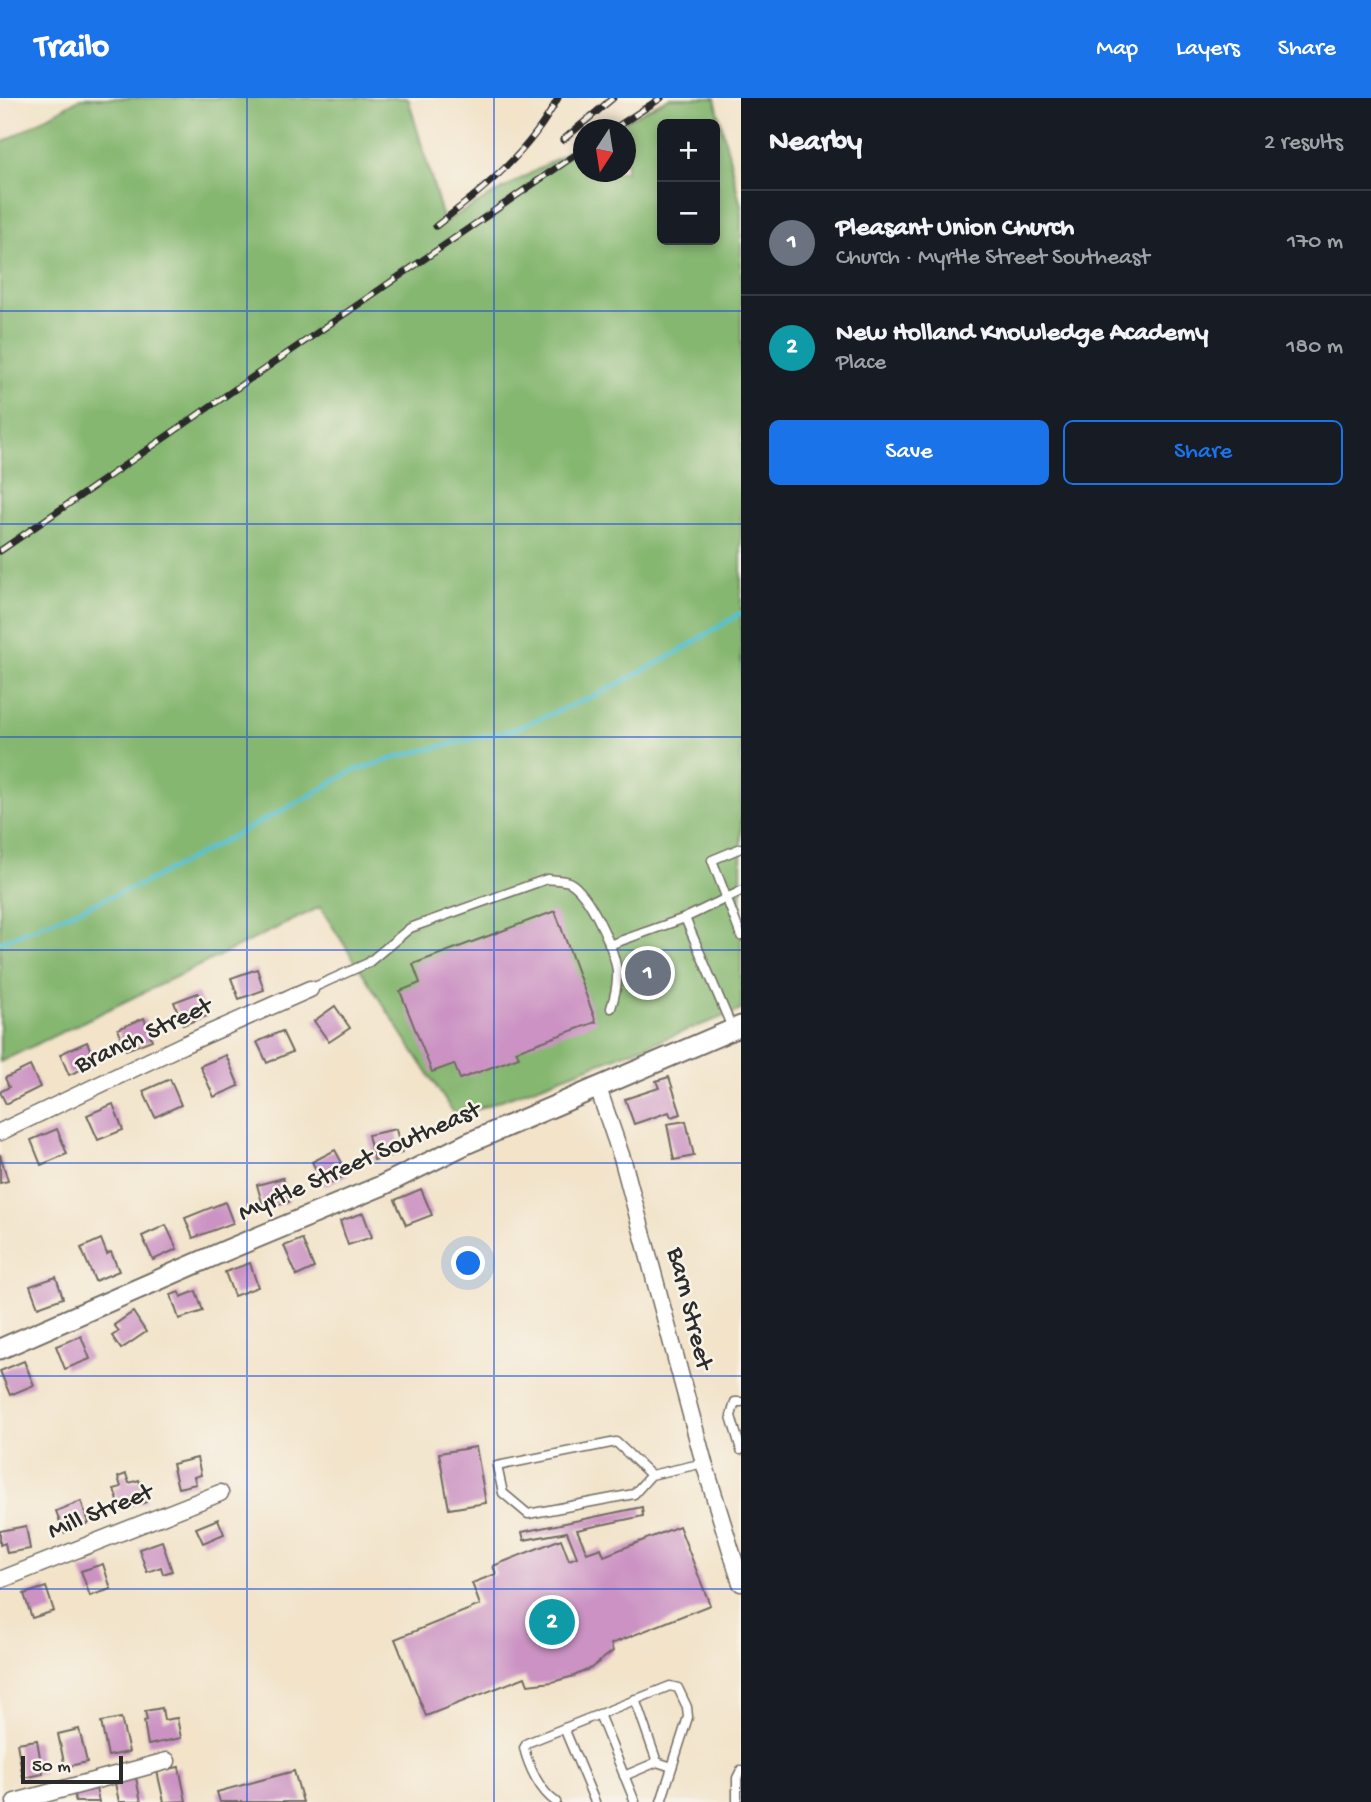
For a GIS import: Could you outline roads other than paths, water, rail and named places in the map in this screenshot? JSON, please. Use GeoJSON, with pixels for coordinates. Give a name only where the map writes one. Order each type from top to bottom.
{"type":"FeatureCollection","features":[{"type":"Feature","properties":{"kind":"street","name":"Branch Street"},"geometry":{"type":"LineString","coordinates":[[0,1132],[183,1045],[310,989]]}},
{"type":"Feature","properties":{"kind":"street","name":"Myrtle Street Southeast"},"geometry":{"type":"LineString","coordinates":[[0,1349],[389,1182],[468,1143],[737,1028]]}},
{"type":"Feature","properties":{"kind":"street","name":"Barn Street"},"geometry":{"type":"LineString","coordinates":[[598,1088],[623,1161],[704,1463],[741,1583]]}},
{"type":"Feature","properties":{"kind":"street","name":"Mill Street"},"geometry":{"type":"LineString","coordinates":[[0,1580],[220,1493]]}},
{"type":"Feature","properties":{"kind":"street"},"geometry":{"type":"LineString","coordinates":[[15,1802],[167,1762]]}},
{"type":"Feature","properties":{"kind":"lane"},"geometry":{"type":"LineString","coordinates":[[741,848],[712,860],[741,936]]}},
{"type":"Feature","properties":{"kind":"lane"},"geometry":{"type":"LineString","coordinates":[[310,989],[368,963],[410,928],[547,879],[568,882],[579,891],[610,944],[617,970],[617,990],[611,1009]]}},
{"type":"Feature","properties":{"kind":"lane"},"geometry":{"type":"LineString","coordinates":[[610,944],[685,918],[741,891]]}},
{"type":"Feature","properties":{"kind":"lane"},"geometry":{"type":"LineString","coordinates":[[685,918],[737,1028]]}},
{"type":"Feature","properties":{"kind":"lane"},"geometry":{"type":"LineString","coordinates":[[741,1402],[735,1402],[732,1416],[741,1450]]}},
{"type":"Feature","properties":{"kind":"lane"},"geometry":{"type":"LineString","coordinates":[[651,1475],[616,1443],[497,1466],[503,1493],[528,1514],[634,1494],[651,1475],[704,1463]]}},
{"type":"Feature","properties":{"kind":"lane"},"geometry":{"type":"LineString","coordinates":[[556,1802],[544,1792],[527,1758],[524,1748],[527,1743],[670,1686],[678,1688],[687,1707],[688,1717],[661,1802]]}},
{"type":"Feature","properties":{"kind":"lane"},"geometry":{"type":"LineString","coordinates":[[635,1699],[657,1762]]}},
{"type":"Feature","properties":{"kind":"lane"},"geometry":{"type":"LineString","coordinates":[[599,1714],[635,1802]]}},
{"type":"Feature","properties":{"kind":"lane"},"geometry":{"type":"LineString","coordinates":[[564,1728],[595,1802]]}},
{"type":"Feature","properties":{"kind":"lane"},"geometry":{"type":"LineString","coordinates":[[624,1776],[657,1762],[672,1767]]}},
{"type":"Feature","properties":{"kind":"lane"},"geometry":{"type":"LineString","coordinates":[[737,1802],[737,1778],[741,1770]]}},
{"type":"Feature","properties":{"kind":"waterway"},"geometry":{"type":"LineString","coordinates":[[0,942],[144,883],[350,772],[408,754],[512,730],[601,693],[678,652],[741,613]]}},
{"type":"Feature","properties":{"kind":"railway"},"geometry":{"type":"LineString","coordinates":[[436,226],[471,198],[520,152],[534,136],[558,98]]}},
{"type":"Feature","properties":{"kind":"railway"},"geometry":{"type":"LineString","coordinates":[[563,140],[613,98]]}},
{"type":"Feature","properties":{"kind":"railway"},"geometry":{"type":"LineString","coordinates":[[629,119],[661,98]]}},
{"type":"Feature","properties":{"kind":"railway"},"geometry":{"type":"LineString","coordinates":[[0,551],[573,157]]}},
{"type":"Feature","properties":{"kind":"place","name":"Pleasant Union Church"},"geometry":{"type":"Point","coordinates":[648,973]}},
{"type":"Feature","properties":{"kind":"place","name":"New Holland Knowledge Academy"},"geometry":{"type":"Point","coordinates":[552,1622]}}]}
